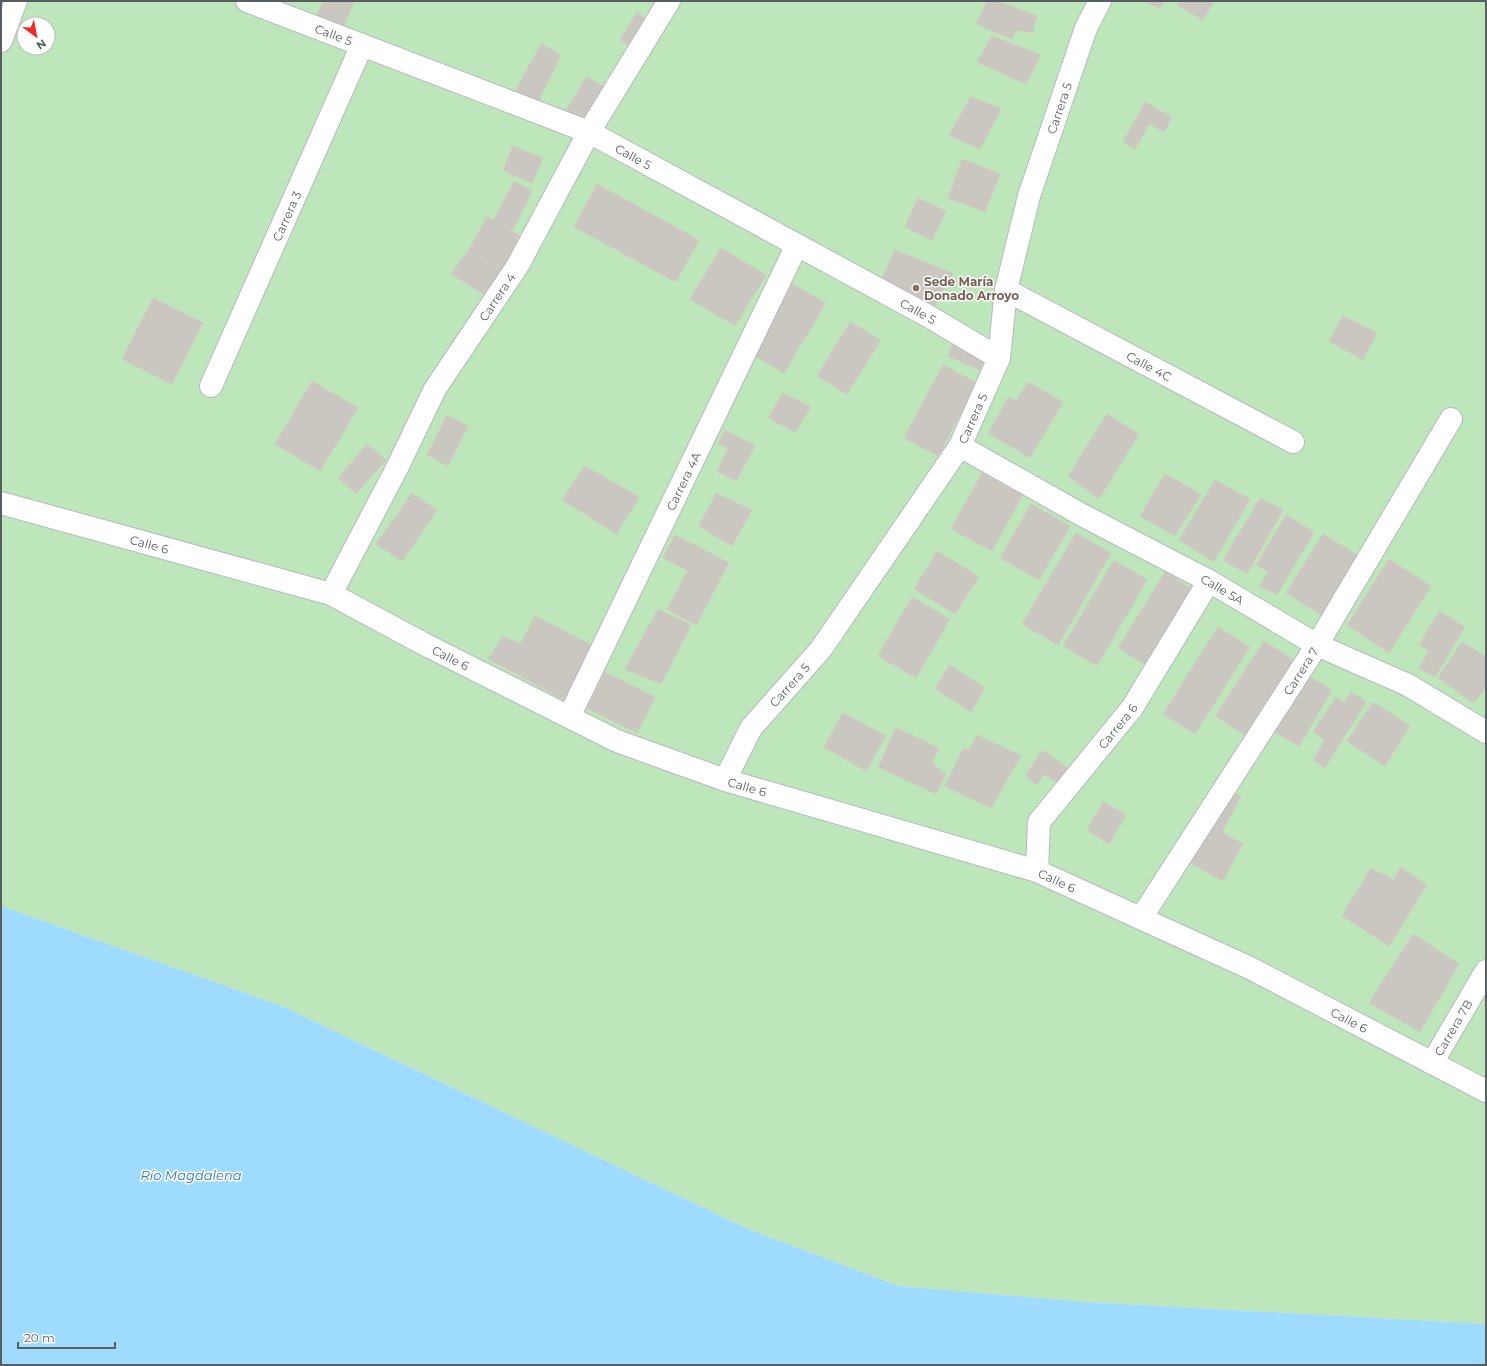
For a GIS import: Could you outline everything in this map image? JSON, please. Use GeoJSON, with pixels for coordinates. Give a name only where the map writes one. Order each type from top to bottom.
{"type":"FeatureCollection","features":[{"type":"Feature","properties":{"kind":"street"},"geometry":{"type":"LineString","coordinates":[[1,41],[16,1]]}},
{"type":"Feature","properties":{"kind":"street","name":"Calle 5"},"geometry":{"type":"LineString","coordinates":[[247,1],[589,132],[928,316],[999,358]]}},
{"type":"Feature","properties":{"kind":"street","name":"Carrera 4"},"geometry":{"type":"LineString","coordinates":[[331,594],[397,468],[435,389],[518,264],[589,132],[669,1]]}},
{"type":"Feature","properties":{"kind":"street","name":"Carrera 5"},"geometry":{"type":"LineString","coordinates":[[725,780],[751,728],[821,649],[960,446],[999,358],[1006,290],[1029,196],[1086,28],[1100,1]]}},
{"type":"Feature","properties":{"kind":"street","name":"Carrera 3"},"geometry":{"type":"LineString","coordinates":[[211,386],[362,45]]}},
{"type":"Feature","properties":{"kind":"street","name":"Carrera 4A"},"geometry":{"type":"LineString","coordinates":[[570,717],[798,245]]}},
{"type":"Feature","properties":{"kind":"street","name":"Calle 4C"},"geometry":{"type":"LineString","coordinates":[[1006,290],[1293,442]]}},
{"type":"Feature","properties":{"kind":"street","name":"Carrera 7"},"geometry":{"type":"LineString","coordinates":[[1141,918],[1317,645],[1451,419]]}},
{"type":"Feature","properties":{"kind":"street","name":"Calle 5A"},"geometry":{"type":"LineString","coordinates":[[960,446],[1082,515],[1209,581],[1317,645],[1408,685],[1486,732]]}},
{"type":"Feature","properties":{"kind":"street","name":"Calle 6"},"geometry":{"type":"LineString","coordinates":[[1,503],[331,594],[424,644],[617,741],[725,780],[1037,871],[1250,968],[1486,1091]]}},
{"type":"Feature","properties":{"kind":"street","name":"Carrera 6"},"geometry":{"type":"LineString","coordinates":[[1037,871],[1039,822],[1132,708],[1209,581]]}},
{"type":"Feature","properties":{"kind":"street"},"geometry":{"type":"LineString","coordinates":[[1462,718],[1486,714]]}},
{"type":"Feature","properties":{"kind":"street","name":"Carrera 7B"},"geometry":{"type":"LineString","coordinates":[[1432,1063],[1486,971]]}},
{"type":"Feature","properties":{"kind":"green space"},"geometry":{"type":"Polygon","coordinates":[[[1,1],[1486,1],[1486,1324],[1087,1302],[898,1286],[748,1229],[282,1006],[1,906],[1,1]]]}},
{"type":"Feature","properties":{"kind":"water","name":"Río Magdalena"},"geometry":{"type":"Polygon","coordinates":[[[1,906],[282,1006],[748,1229],[898,1286],[1087,1302],[1486,1324],[1486,1365],[1,1365],[1,906]]]}},
{"type":"Feature","properties":{"kind":"building"},"geometry":{"type":"Polygon","coordinates":[[[323,1],[354,1],[343,28],[316,18],[323,1]]]}},
{"type":"Feature","properties":{"kind":"building"},"geometry":{"type":"Polygon","coordinates":[[[987,1],[998,1],[1037,16],[1032,33],[1017,30],[1012,39],[976,24],[987,1]]]}},
{"type":"Feature","properties":{"kind":"building"},"geometry":{"type":"Polygon","coordinates":[[[1145,1],[1164,1],[1160,9],[1145,1]]]}},
{"type":"Feature","properties":{"kind":"building"},"geometry":{"type":"Polygon","coordinates":[[[1180,1],[1214,1],[1203,20],[1177,5],[1180,1]]]}},
{"type":"Feature","properties":{"kind":"building"},"geometry":{"type":"Polygon","coordinates":[[[637,12],[652,23],[635,49],[620,40],[637,12]]]}},
{"type":"Feature","properties":{"kind":"building"},"geometry":{"type":"Polygon","coordinates":[[[992,36],[1041,55],[1026,84],[977,62],[992,36]]]}},
{"type":"Feature","properties":{"kind":"building"},"geometry":{"type":"Polygon","coordinates":[[[541,44],[561,55],[548,82],[526,71],[541,44]]]}},
{"type":"Feature","properties":{"kind":"building"},"geometry":{"type":"Polygon","coordinates":[[[526,71],[548,82],[535,108],[513,96],[526,71]]]}},
{"type":"Feature","properties":{"kind":"building"},"geometry":{"type":"Polygon","coordinates":[[[586,77],[614,92],[588,137],[560,121],[586,77]]]}},
{"type":"Feature","properties":{"kind":"building"},"geometry":{"type":"Polygon","coordinates":[[[971,97],[1001,109],[980,149],[949,135],[971,97]]]}},
{"type":"Feature","properties":{"kind":"building"},"geometry":{"type":"Polygon","coordinates":[[[1145,102],[1172,117],[1164,132],[1149,124],[1135,149],[1123,142],[1145,102]]]}},
{"type":"Feature","properties":{"kind":"building"},"geometry":{"type":"Polygon","coordinates":[[[513,146],[543,158],[532,183],[503,170],[513,146]]]}},
{"type":"Feature","properties":{"kind":"building"},"geometry":{"type":"Polygon","coordinates":[[[962,159],[1000,174],[985,212],[948,198],[962,159]]]}},
{"type":"Feature","properties":{"kind":"building"},"geometry":{"type":"Polygon","coordinates":[[[514,181],[532,191],[512,231],[493,221],[514,181]]]}},
{"type":"Feature","properties":{"kind":"building"},"geometry":{"type":"Polygon","coordinates":[[[597,184],[699,240],[676,282],[574,227],[597,184]]]}},
{"type":"Feature","properties":{"kind":"building"},"geometry":{"type":"Polygon","coordinates":[[[918,198],[946,211],[932,240],[905,227],[918,198]]]}},
{"type":"Feature","properties":{"kind":"building"},"geometry":{"type":"Polygon","coordinates":[[[487,217],[520,236],[502,269],[468,251],[487,217]]]}},
{"type":"Feature","properties":{"kind":"building"},"geometry":{"type":"Polygon","coordinates":[[[721,248],[766,275],[735,326],[690,299],[721,248]]]}},
{"type":"Feature","properties":{"kind":"building"},"geometry":{"type":"Polygon","coordinates":[[[895,250],[953,273],[931,312],[876,290],[895,250]]]}},
{"type":"Feature","properties":{"kind":"building"},"geometry":{"type":"Polygon","coordinates":[[[468,251],[502,269],[488,297],[451,274],[468,251]]]}},
{"type":"Feature","properties":{"kind":"building"},"geometry":{"type":"Polygon","coordinates":[[[792,284],[826,303],[784,373],[748,352],[792,284]]]}},
{"type":"Feature","properties":{"kind":"building"},"geometry":{"type":"Polygon","coordinates":[[[153,298],[203,323],[172,384],[122,359],[153,298]]]}},
{"type":"Feature","properties":{"kind":"building"},"geometry":{"type":"Polygon","coordinates":[[[1343,316],[1377,333],[1363,360],[1329,341],[1343,316]]]}},
{"type":"Feature","properties":{"kind":"building"},"geometry":{"type":"Polygon","coordinates":[[[850,322],[881,340],[847,394],[817,376],[850,322]]]}},
{"type":"Feature","properties":{"kind":"building"},"geometry":{"type":"Polygon","coordinates":[[[957,333],[989,347],[980,370],[948,356],[957,333]]]}},
{"type":"Feature","properties":{"kind":"building"},"geometry":{"type":"Polygon","coordinates":[[[943,365],[977,383],[938,456],[904,438],[943,365]]]}},
{"type":"Feature","properties":{"kind":"building"},"geometry":{"type":"Polygon","coordinates":[[[312,381],[358,408],[320,471],[275,444],[312,381]]]}},
{"type":"Feature","properties":{"kind":"building"},"geometry":{"type":"Polygon","coordinates":[[[1028,382],[1063,402],[1030,458],[988,433],[1009,397],[1016,401],[1028,382]]]}},
{"type":"Feature","properties":{"kind":"building"},"geometry":{"type":"Polygon","coordinates":[[[783,393],[811,407],[795,432],[768,418],[783,393]]]}},
{"type":"Feature","properties":{"kind":"building"},"geometry":{"type":"Polygon","coordinates":[[[1107,414],[1139,434],[1099,499],[1068,476],[1107,414]]]}},
{"type":"Feature","properties":{"kind":"building"},"geometry":{"type":"Polygon","coordinates":[[[447,415],[468,426],[448,466],[427,455],[447,415]]]}},
{"type":"Feature","properties":{"kind":"building"},"geometry":{"type":"Polygon","coordinates":[[[725,430],[755,446],[736,481],[717,471],[728,449],[718,443],[725,430]]]}},
{"type":"Feature","properties":{"kind":"building"},"geometry":{"type":"Polygon","coordinates":[[[367,444],[386,460],[356,494],[338,478],[367,444]]]}},
{"type":"Feature","properties":{"kind":"building"},"geometry":{"type":"Polygon","coordinates":[[[585,466],[639,497],[617,534],[562,500],[585,466]]]}},
{"type":"Feature","properties":{"kind":"building"},"geometry":{"type":"Polygon","coordinates":[[[982,473],[1023,495],[992,551],[951,529],[982,473]]]}},
{"type":"Feature","properties":{"kind":"building"},"geometry":{"type":"Polygon","coordinates":[[[1165,474],[1201,494],[1175,536],[1140,516],[1165,474]]]}},
{"type":"Feature","properties":{"kind":"building"},"geometry":{"type":"Polygon","coordinates":[[[1215,480],[1250,499],[1214,562],[1179,540],[1215,480]]]}},
{"type":"Feature","properties":{"kind":"building"},"geometry":{"type":"Polygon","coordinates":[[[412,493],[437,510],[402,561],[376,544],[412,493]]]}},
{"type":"Feature","properties":{"kind":"building"},"geometry":{"type":"Polygon","coordinates":[[[716,493],[752,510],[732,546],[699,526],[716,493]]]}},
{"type":"Feature","properties":{"kind":"building"},"geometry":{"type":"Polygon","coordinates":[[[1260,498],[1283,510],[1247,574],[1223,560],[1260,498]]]}},
{"type":"Feature","properties":{"kind":"building"},"geometry":{"type":"Polygon","coordinates":[[[1031,504],[1070,526],[1039,580],[1000,558],[1031,504]]]}},
{"type":"Feature","properties":{"kind":"building"},"geometry":{"type":"Polygon","coordinates":[[[1286,515],[1314,532],[1277,595],[1259,586],[1268,572],[1256,565],[1286,515]]]}},
{"type":"Feature","properties":{"kind":"building"},"geometry":{"type":"Polygon","coordinates":[[[1076,533],[1111,553],[1058,645],[1022,624],[1076,533]]]}},
{"type":"Feature","properties":{"kind":"building"},"geometry":{"type":"Polygon","coordinates":[[[1323,534],[1367,561],[1329,620],[1286,593],[1323,534]]]}},
{"type":"Feature","properties":{"kind":"building"},"geometry":{"type":"Polygon","coordinates":[[[675,535],[729,563],[696,625],[667,609],[688,571],[663,558],[675,535]]]}},
{"type":"Feature","properties":{"kind":"building"},"geometry":{"type":"Polygon","coordinates":[[[937,551],[979,577],[955,614],[914,589],[937,551]]]}},
{"type":"Feature","properties":{"kind":"building"},"geometry":{"type":"Polygon","coordinates":[[[1389,559],[1431,586],[1389,653],[1347,625],[1389,559]]]}},
{"type":"Feature","properties":{"kind":"building"},"geometry":{"type":"Polygon","coordinates":[[[1114,560],[1147,580],[1097,666],[1063,646],[1114,560]]]}},
{"type":"Feature","properties":{"kind":"building"},"geometry":{"type":"Polygon","coordinates":[[[1165,572],[1193,590],[1146,665],[1118,648],[1165,572]]]}},
{"type":"Feature","properties":{"kind":"building"},"geometry":{"type":"Polygon","coordinates":[[[912,597],[950,619],[916,678],[878,656],[912,597]]]}},
{"type":"Feature","properties":{"kind":"building"},"geometry":{"type":"Polygon","coordinates":[[[658,609],[691,625],[661,684],[625,669],[658,609]]]}},
{"type":"Feature","properties":{"kind":"building"},"geometry":{"type":"Polygon","coordinates":[[[1439,611],[1465,627],[1435,677],[1419,668],[1429,651],[1419,645],[1439,611]]]}},
{"type":"Feature","properties":{"kind":"building"},"geometry":{"type":"Polygon","coordinates":[[[535,616],[601,650],[572,704],[488,659],[502,637],[521,643],[535,616]]]}},
{"type":"Feature","properties":{"kind":"building"},"geometry":{"type":"Polygon","coordinates":[[[1218,627],[1250,647],[1195,734],[1163,714],[1218,627]]]}},
{"type":"Feature","properties":{"kind":"building"},"geometry":{"type":"Polygon","coordinates":[[[1264,641],[1294,660],[1245,735],[1215,716],[1264,641]]]}},
{"type":"Feature","properties":{"kind":"building"},"geometry":{"type":"Polygon","coordinates":[[[1462,642],[1486,657],[1486,687],[1474,703],[1438,678],[1462,642]]]}},
{"type":"Feature","properties":{"kind":"building"},"geometry":{"type":"Polygon","coordinates":[[[949,665],[985,688],[971,712],[935,689],[949,665]]]}},
{"type":"Feature","properties":{"kind":"building"},"geometry":{"type":"Polygon","coordinates":[[[1298,670],[1332,690],[1299,746],[1264,726],[1298,670]]]}},
{"type":"Feature","properties":{"kind":"building"},"geometry":{"type":"Polygon","coordinates":[[[605,672],[655,697],[637,733],[587,708],[605,672]]]}},
{"type":"Feature","properties":{"kind":"building"},"geometry":{"type":"Polygon","coordinates":[[[1351,692],[1366,702],[1325,768],[1313,760],[1325,740],[1313,732],[1336,697],[1345,702],[1351,692]]]}},
{"type":"Feature","properties":{"kind":"building"},"geometry":{"type":"Polygon","coordinates":[[[1373,702],[1410,726],[1385,766],[1347,741],[1373,702]]]}},
{"type":"Feature","properties":{"kind":"building"},"geometry":{"type":"Polygon","coordinates":[[[843,713],[886,736],[866,771],[824,747],[843,713]]]}},
{"type":"Feature","properties":{"kind":"building"},"geometry":{"type":"Polygon","coordinates":[[[896,728],[939,748],[932,763],[946,774],[936,794],[878,767],[896,728]]]}},
{"type":"Feature","properties":{"kind":"building"},"geometry":{"type":"Polygon","coordinates":[[[977,735],[1021,756],[991,808],[945,786],[963,749],[969,750],[977,735]]]}},
{"type":"Feature","properties":{"kind":"building"},"geometry":{"type":"Polygon","coordinates":[[[1042,750],[1069,769],[1059,784],[1044,774],[1037,785],[1025,776],[1042,750]]]}},
{"type":"Feature","properties":{"kind":"building"},"geometry":{"type":"Polygon","coordinates":[[[1220,785],[1241,796],[1222,832],[1243,844],[1223,881],[1181,858],[1220,785]]]}},
{"type":"Feature","properties":{"kind":"building"},"geometry":{"type":"Polygon","coordinates":[[[1103,802],[1126,815],[1109,844],[1087,830],[1103,802]]]}},
{"type":"Feature","properties":{"kind":"building"},"geometry":{"type":"Polygon","coordinates":[[[1400,867],[1427,885],[1389,946],[1342,916],[1371,868],[1394,880],[1400,867]]]}},
{"type":"Feature","properties":{"kind":"building"},"geometry":{"type":"Polygon","coordinates":[[[1413,934],[1459,964],[1420,1032],[1369,1003],[1413,934]]]}},
{"type":"Feature","properties":{"kind":"place","name":"Sede María Donado Arroyo"},"geometry":{"type":"Point","coordinates":[916,288]}}]}
